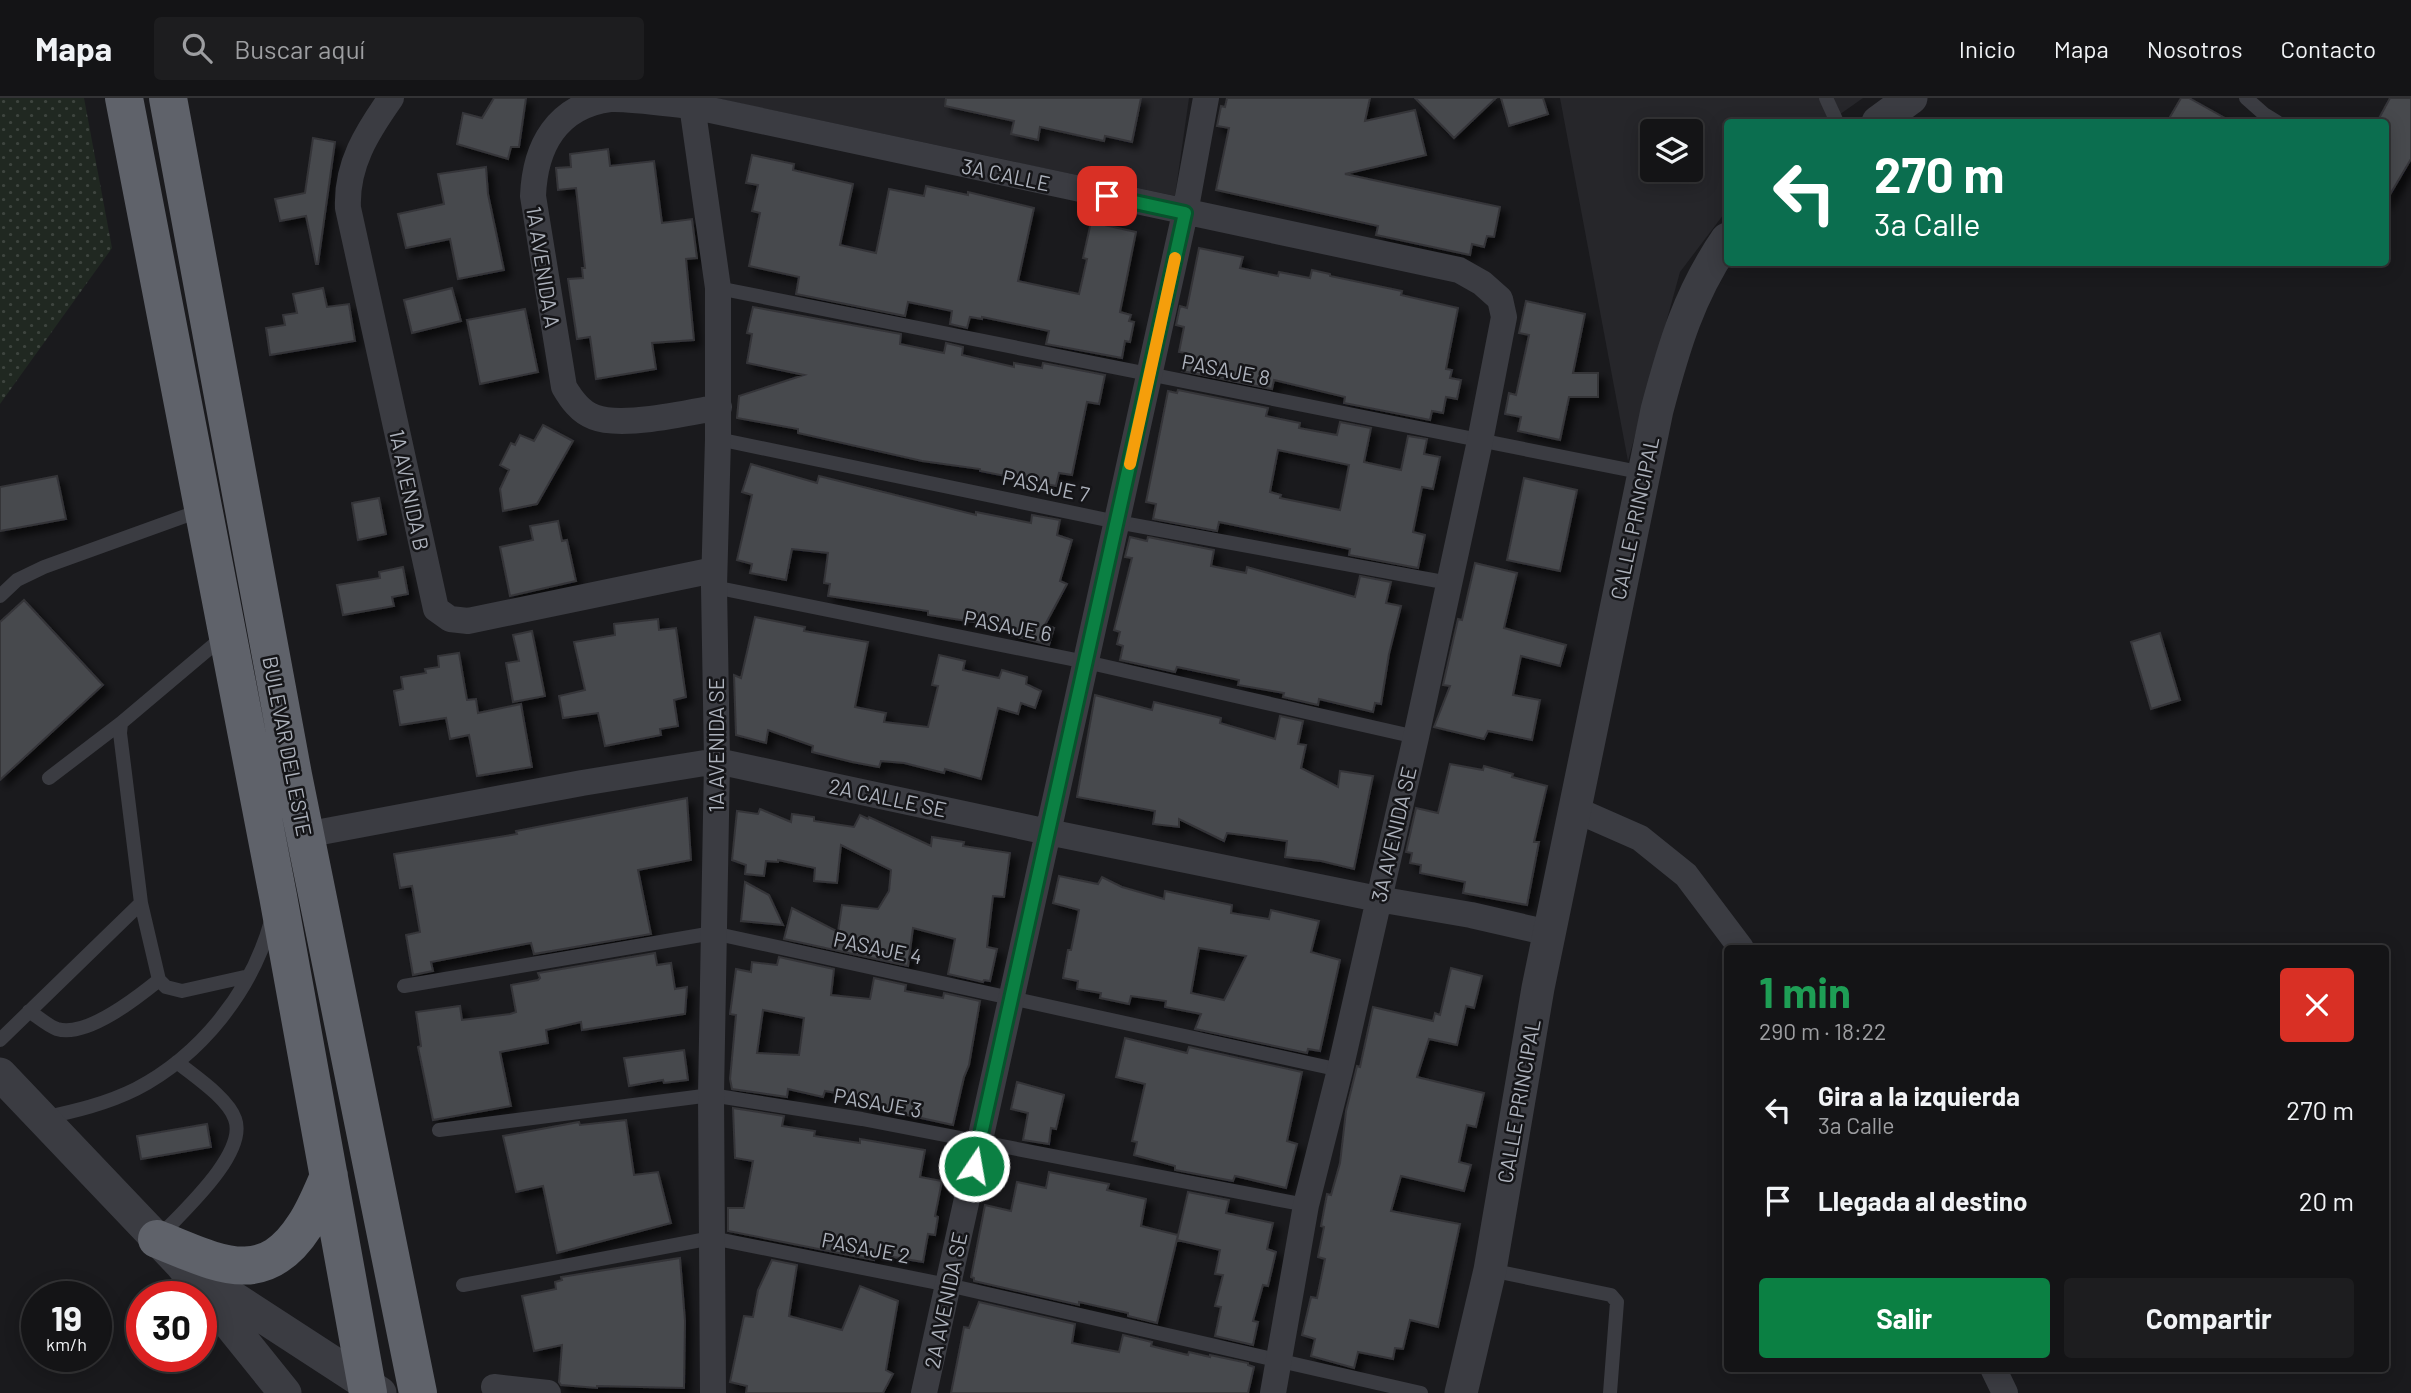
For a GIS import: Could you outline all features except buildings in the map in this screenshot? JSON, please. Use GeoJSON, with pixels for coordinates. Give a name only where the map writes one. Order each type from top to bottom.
{"type":"FeatureCollection","features":[{"type":"Feature","properties":{"kind":"highway","name":"BULEVAR DEL ESTE"},"geometry":{"type":"LineString","coordinates":[[124,98],[372,1390]]}},
{"type":"Feature","properties":{"kind":"highway","name":"BULEVAR DEL ESTE"},"geometry":{"type":"LineString","coordinates":[[168,98],[305,835],[418,1393]]}},
{"type":"Feature","properties":{"kind":"highway"},"geometry":{"type":"LineString","coordinates":[[278,896],[292,894],[302,903],[346,1107],[371,1164]]}},
{"type":"Feature","properties":{"kind":"highway"},"geometry":{"type":"LineString","coordinates":[[168,1251],[244,1267],[267,1263],[290,1247],[329,1176]]}},
{"type":"Feature","properties":{"kind":"street","name":"1A AVENIDA B"},"geometry":{"type":"LineString","coordinates":[[391,98],[359,148],[347,190],[348,208],[436,609],[450,619],[468,621],[714,579]]}},
{"type":"Feature","properties":{"kind":"street","name":"1A AVENIDA A"},"geometry":{"type":"LineString","coordinates":[[691,102],[611,98],[575,109],[554,127],[545,144],[534,178],[533,196],[564,387],[570,398],[579,408],[595,418],[613,420],[662,418],[719,407]]}},
{"type":"Feature","properties":{"kind":"street","name":"2A AVENIDA SE"},"geometry":{"type":"LineString","coordinates":[[924,1393],[1185,213],[1206,98]]}},
{"type":"Feature","properties":{"kind":"street","name":"1A AVENIDA SE"},"geometry":{"type":"LineString","coordinates":[[691,102],[718,288],[719,407],[714,579],[717,761],[711,1095],[713,1393]]}},
{"type":"Feature","properties":{"kind":"street","name":"3A CALLE"},"geometry":{"type":"LineString","coordinates":[[691,102],[1185,213],[1459,270],[1482,283]]}},
{"type":"Feature","properties":{"kind":"street","name":"CALLE PRINCIPAL"},"geometry":{"type":"LineString","coordinates":[[1461,1393],[1490,1270],[1549,933],[1644,473],[1675,342],[1694,295],[1724,243]]}},
{"type":"Feature","properties":{"kind":"street","name":"3A AVENIDA SE"},"geometry":{"type":"LineString","coordinates":[[1273,1393],[1306,1205],[1340,1070],[1416,737],[1504,317],[1500,299],[1482,283]]}},
{"type":"Feature","properties":{"kind":"street","name":"2A CALLE SE"},"geometry":{"type":"LineString","coordinates":[[305,835],[582,783],[717,761],[1048,832],[1378,899],[1471,915],[1549,933]]}},
{"type":"Feature","properties":{"kind":"street"},"geometry":{"type":"LineString","coordinates":[[1574,809],[1640,838],[1686,875],[1739,945]]}},
{"type":"Feature","properties":{"kind":"street"},"geometry":{"type":"LineString","coordinates":[[0,1074],[168,1251],[285,1393]]}},
{"type":"Feature","properties":{"kind":"street"},"geometry":{"type":"LineString","coordinates":[[168,1251],[372,1390]]}},
{"type":"Feature","properties":{"kind":"street"},"geometry":{"type":"LineString","coordinates":[[1995,1372],[2005,1393]]}},
{"type":"Feature","properties":{"kind":"street"},"geometry":{"type":"LineString","coordinates":[[494,1387],[548,1393]]}},
{"type":"Feature","properties":{"kind":"lane"},"geometry":{"type":"LineString","coordinates":[[1826,98],[1836,119]]}},
{"type":"Feature","properties":{"kind":"lane"},"geometry":{"type":"LineString","coordinates":[[2246,98],[2272,119]]}},
{"type":"Feature","properties":{"kind":"lane","name":"PASAJE 8"},"geometry":{"type":"LineString","coordinates":[[718,288],[1644,473]]}},
{"type":"Feature","properties":{"kind":"lane","name":"PASAJE 7"},"geometry":{"type":"LineString","coordinates":[[718,439],[1117,522],[1448,583]]}},
{"type":"Feature","properties":{"kind":"lane"},"geometry":{"type":"LineString","coordinates":[[0,596],[17,580],[44,567],[203,509]]}},
{"type":"Feature","properties":{"kind":"lane","name":"PASAJE 6"},"geometry":{"type":"LineString","coordinates":[[714,579],[1416,737]]}},
{"type":"Feature","properties":{"kind":"lane"},"geometry":{"type":"LineString","coordinates":[[49,778],[121,723],[228,634]]}},
{"type":"Feature","properties":{"kind":"lane"},"geometry":{"type":"LineString","coordinates":[[121,723],[141,903],[159,980],[166,987],[182,992],[249,976]]}},
{"type":"Feature","properties":{"kind":"lane"},"geometry":{"type":"LineString","coordinates":[[42,1118],[90,1107],[136,1088],[177,1062],[214,1028],[243,988],[265,943],[278,896]]}},
{"type":"Feature","properties":{"kind":"lane"},"geometry":{"type":"LineString","coordinates":[[0,1040],[141,903]]}},
{"type":"Feature","properties":{"kind":"lane","name":"PASAJE 4"},"geometry":{"type":"LineString","coordinates":[[404,986],[713,933],[1340,1070]]}},
{"type":"Feature","properties":{"kind":"lane"},"geometry":{"type":"LineString","coordinates":[[29,1012],[58,1029],[73,1029],[121,1010],[159,980]]}},
{"type":"Feature","properties":{"kind":"lane"},"geometry":{"type":"LineString","coordinates":[[168,1251],[223,1167],[237,1134],[235,1119],[228,1107],[177,1062]]}},
{"type":"Feature","properties":{"kind":"lane","name":"PASAJE 3"},"geometry":{"type":"LineString","coordinates":[[439,1130],[711,1095],[862,1119],[1306,1205]]}},
{"type":"Feature","properties":{"kind":"lane","name":"PASAJE 2"},"geometry":{"type":"LineString","coordinates":[[463,1285],[712,1238],[948,1285],[1421,1393]]}},
{"type":"Feature","properties":{"kind":"lane"},"geometry":{"type":"LineString","coordinates":[[1490,1270],[1611,1295],[1617,1302],[1610,1393]]}},
{"type":"Feature","properties":{"kind":"shaded area"},"geometry":{"type":"Polygon","coordinates":[[[0,98],[84,98],[112,248],[0,404],[0,98]]]}},
{"type":"Feature","properties":{"kind":"shaded area"},"geometry":{"type":"Polygon","coordinates":[[[715,98],[1189,98],[1175,196],[715,98]]]}},
{"type":"Feature","properties":{"kind":"shaded area"},"geometry":{"type":"Polygon","coordinates":[[[1560,98],[1863,98],[1833,119],[1724,119],[1724,214],[1680,272],[1628,461],[1560,98]]]}},
{"type":"Feature","properties":{"kind":"slow traffic"},"geometry":{"type":"LineString","coordinates":[[1130,464],[1175,258]]}},
{"type":"Feature","properties":{"kind":"route"},"geometry":{"type":"LineString","coordinates":[[974,1166],[1185,213],[1107,196]]}}]}
